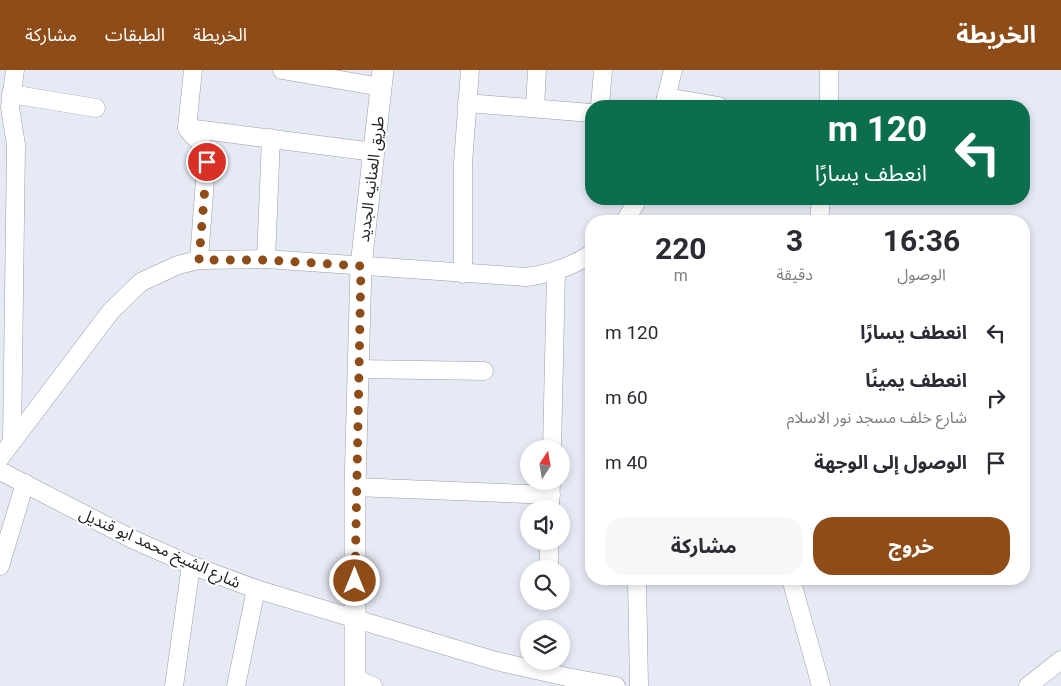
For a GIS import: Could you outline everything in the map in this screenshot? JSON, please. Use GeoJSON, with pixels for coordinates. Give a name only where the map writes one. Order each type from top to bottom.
{"type":"FeatureCollection","features":[{"type":"Feature","properties":{"kind":"street"},"geometry":{"type":"LineString","coordinates":[[12,442],[16,145],[11,120],[10,94],[15,70]]}},
{"type":"Feature","properties":{"kind":"street"},"geometry":{"type":"LineString","coordinates":[[193,70],[187,128],[190,134],[204,145],[207,153],[199,260]]}},
{"type":"Feature","properties":{"kind":"street"},"geometry":{"type":"LineString","coordinates":[[282,70],[382,79]]}},
{"type":"Feature","properties":{"kind":"street"},"geometry":{"type":"LineString","coordinates":[[463,274],[463,163],[470,70]]}},
{"type":"Feature","properties":{"kind":"street"},"geometry":{"type":"LineString","coordinates":[[535,108],[537,70]]}},
{"type":"Feature","properties":{"kind":"street"},"geometry":{"type":"LineString","coordinates":[[600,100],[603,70]]}},
{"type":"Feature","properties":{"kind":"street"},"geometry":{"type":"LineString","coordinates":[[666,100],[673,70]]}},
{"type":"Feature","properties":{"kind":"street"},"geometry":{"type":"LineString","coordinates":[[829,70],[829,100]]}},
{"type":"Feature","properties":{"kind":"street","name":"طريق العنانيه الجديد"},"geometry":{"type":"LineString","coordinates":[[361,684],[355,618],[355,487],[361,266],[382,79]]}},
{"type":"Feature","properties":{"kind":"street"},"geometry":{"type":"LineString","coordinates":[[10,94],[96,108]]}},
{"type":"Feature","properties":{"kind":"street"},"geometry":{"type":"LineString","coordinates":[[467,103],[585,112]]}},
{"type":"Feature","properties":{"kind":"street"},"geometry":{"type":"LineString","coordinates":[[187,128],[374,152]]}},
{"type":"Feature","properties":{"kind":"street"},"geometry":{"type":"LineString","coordinates":[[266,260],[271,138]]}},
{"type":"Feature","properties":{"kind":"street"},"geometry":{"type":"LineString","coordinates":[[0,458],[110,311],[141,282],[159,272],[178,265],[199,260],[266,260],[526,277],[556,272],[585,258]]}},
{"type":"Feature","properties":{"kind":"street"},"geometry":{"type":"LineString","coordinates":[[552,440],[556,272]]}},
{"type":"Feature","properties":{"kind":"street"},"geometry":{"type":"LineString","coordinates":[[358,369],[484,371]]}},
{"type":"Feature","properties":{"kind":"street","name":"شارع الشيخ محمد ابو قنديل"},"geometry":{"type":"LineString","coordinates":[[0,471],[26,483],[87,517],[191,565],[256,589],[496,661],[616,686]]}},
{"type":"Feature","properties":{"kind":"street"},"geometry":{"type":"LineString","coordinates":[[0,566],[26,483]]}},
{"type":"Feature","properties":{"kind":"street"},"geometry":{"type":"LineString","coordinates":[[355,487],[551,495]]}},
{"type":"Feature","properties":{"kind":"street"},"geometry":{"type":"LineString","coordinates":[[174,686],[191,565]]}},
{"type":"Feature","properties":{"kind":"street"},"geometry":{"type":"LineString","coordinates":[[637,585],[639,686]]}},
{"type":"Feature","properties":{"kind":"street"},"geometry":{"type":"LineString","coordinates":[[793,585],[820,686]]}},
{"type":"Feature","properties":{"kind":"street"},"geometry":{"type":"LineString","coordinates":[[236,686],[256,589]]}},
{"type":"Feature","properties":{"kind":"street"},"geometry":{"type":"LineString","coordinates":[[1028,686],[1061,660]]}},
{"type":"Feature","properties":{"kind":"route"},"geometry":{"type":"LineString","coordinates":[[207,162],[199,260],[266,260],[361,266],[355,487],[355,581]]}}]}
